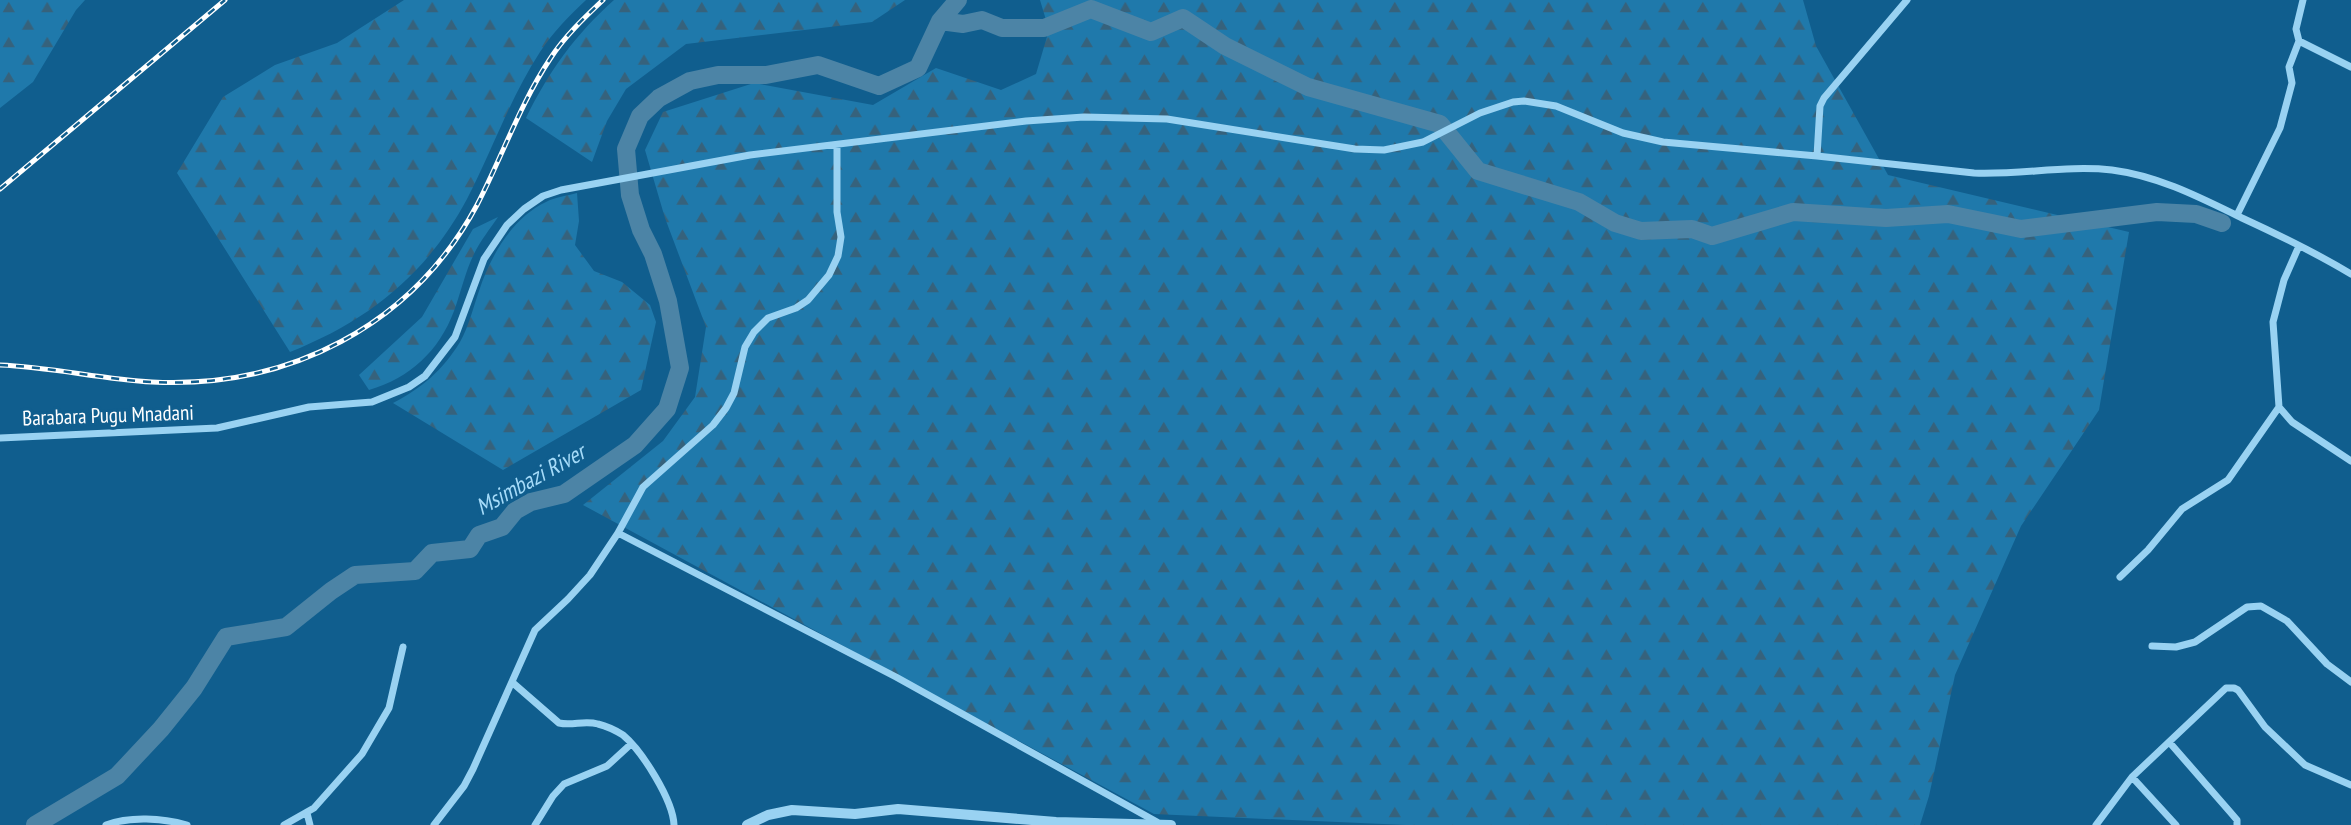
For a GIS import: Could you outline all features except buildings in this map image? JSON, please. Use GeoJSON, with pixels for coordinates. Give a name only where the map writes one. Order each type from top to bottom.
{"type":"FeatureCollection","features":[{"type":"Feature","properties":{"kind":"street"},"geometry":{"type":"LineString","coordinates":[[1816,156],[1820,106],[1824,99],[1907,0]]}},
{"type":"Feature","properties":{"kind":"street"},"geometry":{"type":"LineString","coordinates":[[2237,215],[2280,128],[2292,83],[2289,67],[2299,41],[2296,29],[2303,0]]}},
{"type":"Feature","properties":{"kind":"street"},"geometry":{"type":"LineString","coordinates":[[2299,41],[2351,67]]}},
{"type":"Feature","properties":{"kind":"street","name":"Barabara Pugu Mnadani"},"geometry":{"type":"LineString","coordinates":[[0,438],[217,428],[309,407],[372,402],[409,387],[425,376],[455,337],[484,259],[507,225],[543,196],[750,155],[1026,121],[1084,117],[1167,119],[1355,149],[1384,150],[1405,147],[1435,136],[1461,121],[1514,102],[1534,102],[1556,107],[1612,129],[1654,140],[1974,173],[2078,169],[2126,172],[2165,183],[2237,215],[2351,274]]}},
{"type":"Feature","properties":{"kind":"street"},"geometry":{"type":"LineString","coordinates":[[434,825],[474,769],[536,629],[590,575],[618,533],[643,487],[713,425],[726,408],[734,393],[745,347],[754,332],[768,318],[796,308],[808,300],[829,275],[838,256],[841,237],[837,145]]}},
{"type":"Feature","properties":{"kind":"street"},"geometry":{"type":"LineString","coordinates":[[2299,246],[2284,281],[2273,322],[2279,407],[2292,422],[2351,461]]}},
{"type":"Feature","properties":{"kind":"street"},"geometry":{"type":"LineString","coordinates":[[2120,577],[2148,550],[2182,509],[2228,480],[2279,407]]}},
{"type":"Feature","properties":{"kind":"street"},"geometry":{"type":"LineString","coordinates":[[618,533],[783,617],[1076,775],[1149,820],[1166,824]]}},
{"type":"Feature","properties":{"kind":"street"},"geometry":{"type":"LineString","coordinates":[[2152,646],[2186,645],[2247,607],[2261,606],[2287,621],[2327,664],[2351,682]]}},
{"type":"Feature","properties":{"kind":"street"},"geometry":{"type":"LineString","coordinates":[[284,825],[314,808],[348,772],[379,727],[389,708],[396,685],[403,647]]}},
{"type":"Feature","properties":{"kind":"street"},"geometry":{"type":"LineString","coordinates":[[513,683],[559,723],[594,723],[615,730],[631,744],[670,801],[674,825]]}},
{"type":"Feature","properties":{"kind":"street"},"geometry":{"type":"LineString","coordinates":[[2096,825],[2132,777],[2226,688],[2234,688],[2242,694],[2265,727],[2305,765],[2351,785]]}},
{"type":"Feature","properties":{"kind":"street"},"geometry":{"type":"LineString","coordinates":[[2170,743],[2231,813],[2237,825]]}},
{"type":"Feature","properties":{"kind":"street"},"geometry":{"type":"LineString","coordinates":[[535,825],[553,796],[565,784],[607,766],[631,744]]}},
{"type":"Feature","properties":{"kind":"street"},"geometry":{"type":"LineString","coordinates":[[2132,777],[2176,825]]}},
{"type":"Feature","properties":{"kind":"street"},"geometry":{"type":"LineString","coordinates":[[747,825],[768,815],[792,810],[855,814],[898,809],[1056,822],[1166,824]]}},
{"type":"Feature","properties":{"kind":"street"},"geometry":{"type":"LineString","coordinates":[[307,813],[310,825]]}},
{"type":"Feature","properties":{"kind":"street"},"geometry":{"type":"LineString","coordinates":[[106,825],[117,821],[146,820],[187,825]]}},
{"type":"Feature","properties":{"kind":"green space"},"geometry":{"type":"Polygon","coordinates":[[[0,0],[85,0],[76,10],[33,82],[0,108],[0,0]]]}},
{"type":"Feature","properties":{"kind":"green space"},"geometry":{"type":"Polygon","coordinates":[[[404,0],[586,0],[540,52],[510,106],[467,199],[433,250],[393,292],[370,310],[345,326],[290,352],[177,173],[223,97],[275,65],[337,43],[404,0]]]}},
{"type":"Feature","properties":{"kind":"green space"},"geometry":{"type":"Polygon","coordinates":[[[614,0],[905,0],[872,22],[686,44],[626,89],[607,121],[592,162],[526,118],[564,54],[614,0]]]}},
{"type":"Feature","properties":{"kind":"green space"},"geometry":{"type":"Polygon","coordinates":[[[1040,0],[1803,0],[1816,46],[1888,175],[2129,232],[2099,410],[2021,526],[1955,675],[1929,796],[1920,825],[1406,825],[1154,814],[583,505],[663,441],[695,397],[706,327],[665,218],[645,150],[663,112],[754,83],[873,105],[936,68],[1001,90],[1036,74],[1049,30],[1040,0]]]}},
{"type":"Feature","properties":{"kind":"green space"},"geometry":{"type":"Polygon","coordinates":[[[577,193],[579,221],[575,245],[594,271],[622,282],[650,305],[656,322],[641,390],[503,470],[393,403],[431,377],[460,342],[489,265],[513,228],[546,202],[577,193]]]}},
{"type":"Feature","properties":{"kind":"green space"},"geometry":{"type":"Polygon","coordinates":[[[498,217],[474,254],[454,311],[440,339],[410,370],[369,390],[359,375],[422,317],[473,229],[498,217]]]}},
{"type":"Feature","properties":{"kind":"waterway","name":"Msimbazi River"},"geometry":{"type":"LineString","coordinates":[[35,825],[117,776],[161,729],[194,688],[226,637],[286,627],[355,575],[415,571],[432,553],[470,549],[479,535],[502,527],[515,511],[531,502],[564,494],[635,445],[667,409],[680,368],[668,301],[630,195],[626,149],[640,116],[659,98],[690,81],[718,75],[766,75],[818,65],[879,86],[918,68],[940,21],[958,0]]}},
{"type":"Feature","properties":{"kind":"waterway"},"geometry":{"type":"LineString","coordinates":[[940,21],[963,24],[982,20],[1002,28],[1044,28],[1091,9],[1151,32],[1183,18],[1225,46],[1308,87],[1440,124],[1478,171],[1579,202],[1615,223],[1641,231],[1692,229],[1712,236],[1793,212],[1886,218],[1948,214],[2021,229],[2157,212],[2196,214],[2222,223]]}},
{"type":"Feature","properties":{"kind":"railway"},"geometry":{"type":"LineString","coordinates":[[0,189],[225,0]]}},
{"type":"Feature","properties":{"kind":"railway"},"geometry":{"type":"LineString","coordinates":[[0,365],[152,382],[202,381],[251,374],[297,361],[341,342],[381,316],[418,285],[450,248],[477,205],[539,76],[562,43],[603,0]]}}]}
